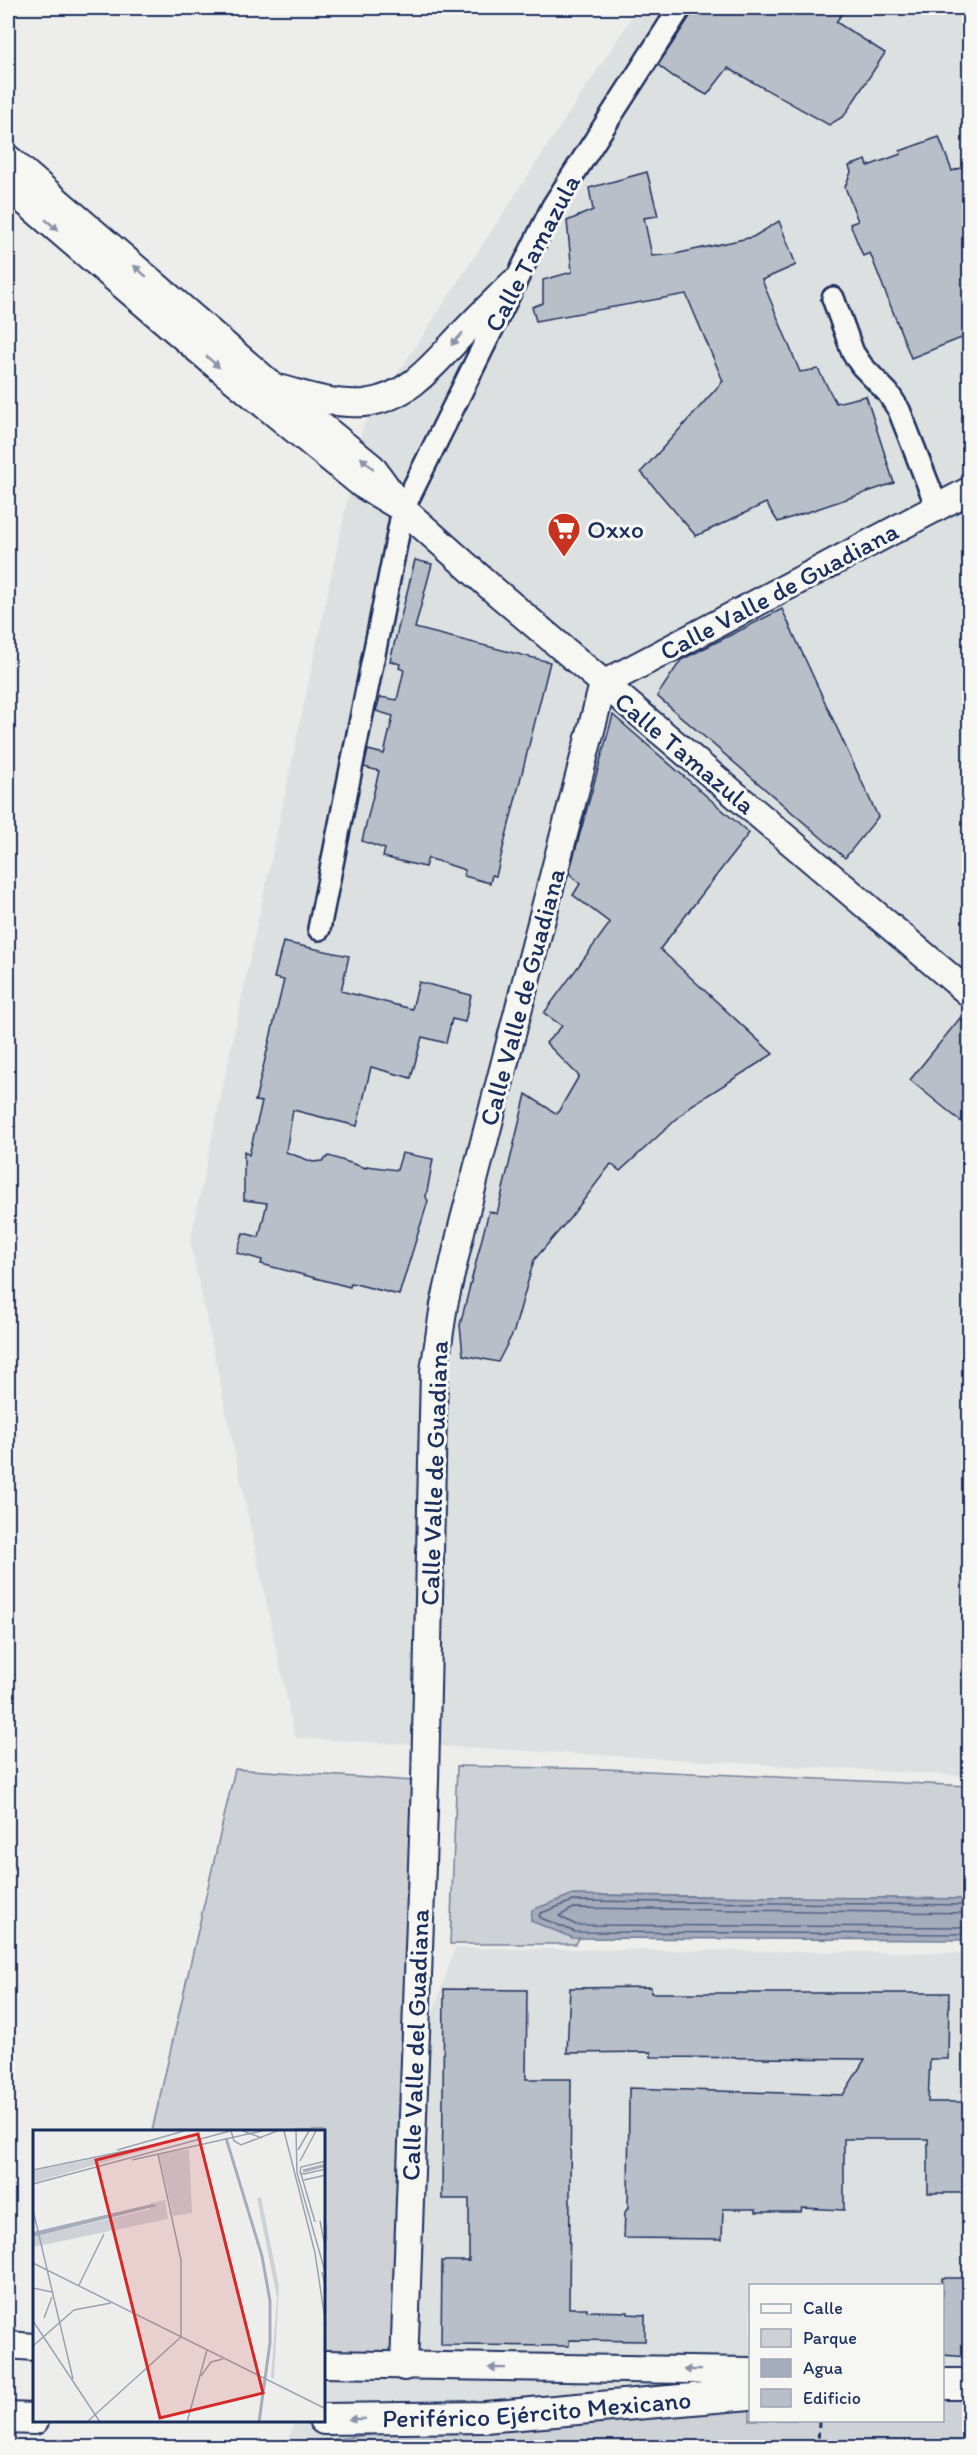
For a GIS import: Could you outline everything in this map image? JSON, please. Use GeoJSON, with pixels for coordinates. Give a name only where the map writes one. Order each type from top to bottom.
{"type":"FeatureCollection","features":[{"type":"Feature","properties":{"kind":"highway"},"geometry":{"type":"LineString","coordinates":[[944,2384],[969,2384]]}},
{"type":"Feature","properties":{"kind":"highway","name":"Periférico Ejército Mexicano"},"geometry":{"type":"LineString","coordinates":[[326,2420],[485,2417],[749,2394]]}},
{"type":"Feature","properties":{"kind":"highway"},"geometry":{"type":"LineString","coordinates":[[8,2418],[33,2419]]}},
{"type":"Feature","properties":{"kind":"main road","name":"Calle Tamazula"},"geometry":{"type":"LineString","coordinates":[[8,158],[176,316],[218,367],[361,484],[403,509],[603,684],[969,994]]}},
{"type":"Feature","properties":{"kind":"main road","name":"Calle Tamazula"},"geometry":{"type":"LineString","coordinates":[[8,187],[176,316],[274,387],[372,467],[403,509]]}},
{"type":"Feature","properties":{"kind":"main road"},"geometry":{"type":"LineString","coordinates":[[274,387],[339,402],[362,403],[397,394],[427,373],[478,316],[513,283]]}},
{"type":"Feature","properties":{"kind":"main road","name":"Calle Valle de Guadiana"},"geometry":{"type":"LineString","coordinates":[[426,1724],[434,1371],[444,1305],[603,684],[969,490]]}},
{"type":"Feature","properties":{"kind":"main road","name":"Calle Valle del Guadiana"},"geometry":{"type":"LineString","coordinates":[[404,2367],[426,1724]]}},
{"type":"Feature","properties":{"kind":"main road"},"geometry":{"type":"LineString","coordinates":[[8,2345],[33,2347]]}},
{"type":"Feature","properties":{"kind":"main road"},"geometry":{"type":"LineString","coordinates":[[326,2364],[749,2371]]}},
{"type":"Feature","properties":{"kind":"street","name":"Calle Tamazula"},"geometry":{"type":"LineString","coordinates":[[403,509],[513,283],[554,206],[680,8]]}},
{"type":"Feature","properties":{"kind":"street"},"geometry":{"type":"LineString","coordinates":[[833,298],[853,353],[888,393],[899,410],[937,507]]}},
{"type":"Feature","properties":{"kind":"street"},"geometry":{"type":"LineString","coordinates":[[319,929],[403,509]]}},
{"type":"Feature","properties":{"kind":"path"},"geometry":{"type":"LineString","coordinates":[[818,2448],[819,2422]]}},
{"type":"Feature","properties":{"kind":"shaded area"},"geometry":{"type":"Polygon","coordinates":[[[638,8],[969,8],[969,1776],[295,1738],[190,1241],[363,426],[638,8]]]}},
{"type":"Feature","properties":{"kind":"shaded area"},"geometry":{"type":"Polygon","coordinates":[[[455,1948],[969,1953],[969,2447],[285,2448],[295,2422],[326,2422],[326,2328],[455,1948]]]}},
{"type":"Feature","properties":{"kind":"green space"},"geometry":{"type":"Polygon","coordinates":[[[457,1766],[605,1769],[969,1786],[969,1899],[602,1895],[576,1944],[450,1944],[457,1766]]]}},
{"type":"Feature","properties":{"kind":"green space"},"geometry":{"type":"Polygon","coordinates":[[[235,1769],[414,1781],[397,2362],[326,2357],[326,2130],[152,2130],[235,1769]]]}},
{"type":"Feature","properties":{"kind":"green space"},"geometry":{"type":"Polygon","coordinates":[[[944,2388],[969,2388],[969,2447],[408,2448],[312,2442],[497,2419],[749,2397],[749,2422],[944,2422],[944,2388]]]}},
{"type":"Feature","properties":{"kind":"water"},"geometry":{"type":"Polygon","coordinates":[[[571,1895],[969,1899],[969,1940],[573,1938],[531,1921],[532,1910],[571,1895]]]}},
{"type":"Feature","properties":{"kind":"building"},"geometry":{"type":"Polygon","coordinates":[[[693,8],[846,8],[836,22],[885,53],[844,116],[829,125],[728,68],[707,95],[674,77],[658,65],[691,15],[693,8]]]}},
{"type":"Feature","properties":{"kind":"building"},"geometry":{"type":"Polygon","coordinates":[[[939,137],[952,171],[969,165],[969,335],[911,358],[870,253],[863,256],[850,224],[858,221],[845,187],[851,172],[849,166],[866,160],[868,166],[939,137]]]}},
{"type":"Feature","properties":{"kind":"building"},"geometry":{"type":"Polygon","coordinates":[[[647,172],[658,216],[644,218],[652,256],[675,254],[753,237],[779,221],[796,265],[762,280],[800,372],[818,369],[836,403],[866,396],[894,483],[778,522],[766,503],[696,536],[641,472],[723,381],[686,294],[536,321],[532,307],[543,303],[543,280],[572,272],[567,221],[593,210],[589,188],[647,172]]]}},
{"type":"Feature","properties":{"kind":"building"},"geometry":{"type":"Polygon","coordinates":[[[415,560],[432,564],[415,628],[550,662],[496,876],[492,875],[490,883],[464,876],[465,870],[428,858],[425,867],[383,857],[385,849],[362,841],[379,771],[364,767],[368,750],[384,754],[393,716],[376,711],[380,697],[397,700],[404,670],[399,668],[400,664],[390,661],[415,560]]]}},
{"type":"Feature","properties":{"kind":"building"},"geometry":{"type":"Polygon","coordinates":[[[782,609],[878,817],[845,858],[657,696],[681,660],[782,609]]]}},
{"type":"Feature","properties":{"kind":"building"},"geometry":{"type":"Polygon","coordinates":[[[613,715],[749,833],[660,949],[773,1054],[692,1105],[620,1171],[611,1164],[570,1218],[534,1260],[514,1331],[498,1362],[463,1355],[460,1325],[489,1211],[497,1214],[526,1094],[557,1114],[579,1076],[546,1043],[562,1026],[544,1013],[610,923],[573,895],[580,884],[569,873],[613,715]]]}},
{"type":"Feature","properties":{"kind":"building"},"geometry":{"type":"Polygon","coordinates":[[[283,942],[349,956],[341,991],[412,1009],[419,982],[471,995],[465,1022],[452,1019],[446,1043],[422,1037],[411,1078],[371,1067],[357,1126],[293,1110],[286,1152],[313,1162],[322,1161],[329,1156],[366,1168],[367,1166],[397,1170],[402,1153],[433,1159],[426,1197],[428,1201],[399,1295],[351,1283],[350,1287],[261,1264],[262,1260],[237,1253],[243,1233],[259,1237],[267,1203],[244,1200],[244,1151],[249,1155],[262,1102],[255,1101],[284,980],[274,978],[283,942]]]}},
{"type":"Feature","properties":{"kind":"building"},"geometry":{"type":"Polygon","coordinates":[[[960,1018],[969,1027],[969,1128],[910,1080],[960,1018]]]}},
{"type":"Feature","properties":{"kind":"building"},"geometry":{"type":"Polygon","coordinates":[[[651,1987],[651,1993],[949,1993],[948,2059],[930,2059],[928,2102],[969,2102],[969,2193],[928,2193],[928,2139],[844,2139],[844,2210],[802,2208],[801,2212],[756,2212],[756,2209],[723,2209],[722,2239],[624,2238],[625,2212],[628,2208],[629,2088],[843,2095],[865,2059],[651,2057],[651,2052],[567,2053],[570,1988],[651,1987]]]}},
{"type":"Feature","properties":{"kind":"building"},"geometry":{"type":"Polygon","coordinates":[[[444,1989],[527,1990],[526,2079],[571,2079],[569,2308],[645,2315],[645,2341],[569,2340],[569,2346],[441,2345],[442,2261],[469,2261],[469,2199],[442,2199],[444,1989]]]}},
{"type":"Feature","properties":{"kind":"building"},"geometry":{"type":"Polygon","coordinates":[[[942,2278],[969,2278],[969,2357],[944,2355],[944,2284],[942,2284],[942,2278]]]}},
{"type":"Feature","properties":{"kind":"place","name":"Oxxo"},"geometry":{"type":"Point","coordinates":[564,558]}}]}
